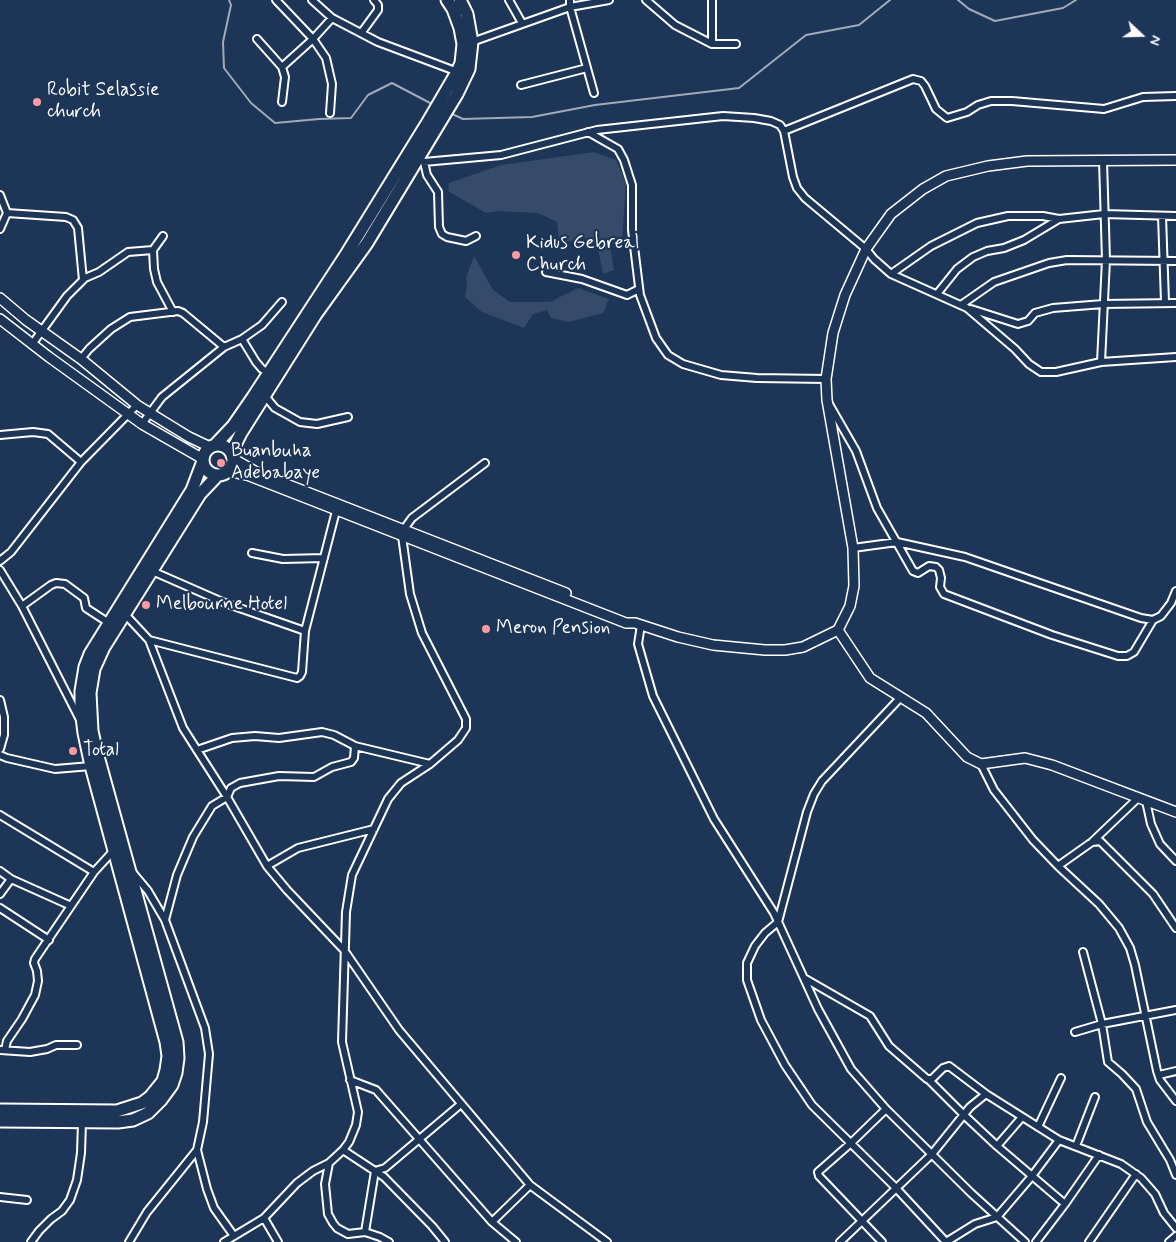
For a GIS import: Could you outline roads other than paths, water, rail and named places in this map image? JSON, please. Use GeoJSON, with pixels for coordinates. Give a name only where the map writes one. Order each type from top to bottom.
{"type":"FeatureCollection","features":[{"type":"Feature","properties":{"kind":"highway"},"geometry":{"type":"LineString","coordinates":[[447,0],[453,9],[467,43]]}},
{"type":"Feature","properties":{"kind":"highway"},"geometry":{"type":"LineString","coordinates":[[171,1072],[166,1042],[88,728],[94,668],[122,610],[192,490],[204,454],[233,426],[313,313],[417,158],[431,128],[462,74],[460,63],[467,43],[467,14],[460,0]]}},
{"type":"Feature","properties":{"kind":"highway"},"geometry":{"type":"LineString","coordinates":[[0,1120],[82,1122],[103,1117],[142,1103],[171,1072],[178,1058],[177,1042],[129,868],[118,845],[91,766],[88,728],[82,691],[85,667],[90,654],[108,623],[122,610],[152,571],[200,494],[230,468],[232,456],[241,433],[265,396],[313,313]]}},
{"type":"Feature","properties":{"kind":"highway"},"geometry":{"type":"LineString","coordinates":[[213,446],[224,446],[232,456]]}},
{"type":"Feature","properties":{"kind":"highway"},"geometry":{"type":"LineString","coordinates":[[203,460],[205,468],[209,472],[222,473]]}},
{"type":"Feature","properties":{"kind":"highway"},"geometry":{"type":"LineString","coordinates":[[0,1110],[103,1117]]}},
{"type":"Feature","properties":{"kind":"street"},"geometry":{"type":"LineString","coordinates":[[276,0],[314,39],[326,58],[332,84],[330,112]]}},
{"type":"Feature","properties":{"kind":"street"},"geometry":{"type":"LineString","coordinates":[[312,0],[332,18],[378,42],[462,74]]}},
{"type":"Feature","properties":{"kind":"street"},"geometry":{"type":"LineString","coordinates":[[362,32],[378,10],[378,5],[374,0]]}},
{"type":"Feature","properties":{"kind":"street"},"geometry":{"type":"LineString","coordinates":[[509,0],[522,24]]}},
{"type":"Feature","properties":{"kind":"street"},"geometry":{"type":"LineString","coordinates":[[467,43],[522,24],[570,4],[609,0]]}},
{"type":"Feature","properties":{"kind":"street"},"geometry":{"type":"LineString","coordinates":[[646,0],[675,25],[712,44],[736,44]]}},
{"type":"Feature","properties":{"kind":"street"},"geometry":{"type":"LineString","coordinates":[[712,0],[712,44]]}},
{"type":"Feature","properties":{"kind":"street"},"geometry":{"type":"LineString","coordinates":[[570,4],[594,93]]}},
{"type":"Feature","properties":{"kind":"street"},"geometry":{"type":"LineString","coordinates":[[282,67],[314,39],[332,18]]}},
{"type":"Feature","properties":{"kind":"street"},"geometry":{"type":"LineString","coordinates":[[257,39],[282,67],[285,77],[282,102]]}},
{"type":"Feature","properties":{"kind":"street"},"geometry":{"type":"LineString","coordinates":[[521,85],[587,68]]}},
{"type":"Feature","properties":{"kind":"street"},"geometry":{"type":"LineString","coordinates":[[784,131],[913,79],[921,81],[936,109],[947,118],[967,112],[978,105],[990,101],[1012,101],[1104,109],[1143,97],[1176,96]]}},
{"type":"Feature","properties":{"kind":"street"},"geometry":{"type":"LineString","coordinates":[[476,236],[466,241],[442,234],[439,227],[438,192],[417,158],[501,154],[597,130],[723,116],[754,118],[771,121],[780,126],[784,131],[793,177],[797,188],[805,198],[866,249],[874,259],[892,274],[964,306],[1018,324],[1028,321],[1036,313],[1053,308],[1103,304],[1176,302]]}},
{"type":"Feature","properties":{"kind":"street"},"geometry":{"type":"LineString","coordinates":[[588,132],[618,149],[624,160],[632,185],[632,230],[640,295],[656,338],[668,355],[683,364],[721,375],[756,378],[826,379]]}},
{"type":"Feature","properties":{"kind":"street"},"geometry":{"type":"LineString","coordinates":[[1101,362],[1106,260],[1103,160]]}},
{"type":"Feature","properties":{"kind":"street"},"geometry":{"type":"LineString","coordinates":[[222,473],[247,475],[337,507],[626,623],[638,624],[678,637],[713,645],[765,650],[785,650],[803,647],[838,630],[850,606],[854,586],[853,548],[827,400],[826,379],[833,333],[844,294],[866,249],[892,214],[923,188],[946,176],[988,166],[1017,162],[1176,160]]}},
{"type":"Feature","properties":{"kind":"street"},"geometry":{"type":"LineString","coordinates":[[0,195],[7,213],[0,230]]}},
{"type":"Feature","properties":{"kind":"street"},"geometry":{"type":"LineString","coordinates":[[7,213],[66,217],[76,223],[82,280]]}},
{"type":"Feature","properties":{"kind":"street"},"geometry":{"type":"LineString","coordinates":[[892,274],[931,246],[977,223],[1008,216],[1060,218],[1104,214],[1176,216]]}},
{"type":"Feature","properties":{"kind":"street"},"geometry":{"type":"LineString","coordinates":[[1162,216],[1164,302]]}},
{"type":"Feature","properties":{"kind":"street"},"geometry":{"type":"LineString","coordinates":[[937,294],[957,269],[973,256],[1004,248],[1024,240],[1060,218]]}},
{"type":"Feature","properties":{"kind":"street"},"geometry":{"type":"LineString","coordinates":[[163,236],[153,250],[154,269],[157,282],[173,312]]}},
{"type":"Feature","properties":{"kind":"street"},"geometry":{"type":"LineString","coordinates":[[33,343],[67,296],[82,280],[100,272],[128,252],[153,250]]}},
{"type":"Feature","properties":{"kind":"street"},"geometry":{"type":"LineString","coordinates":[[964,306],[994,282],[1049,263],[1067,260],[1176,260]]}},
{"type":"Feature","properties":{"kind":"street"},"geometry":{"type":"LineString","coordinates":[[546,272],[582,279],[627,295],[639,289]]}},
{"type":"Feature","properties":{"kind":"street"},"geometry":{"type":"LineString","coordinates":[[0,298],[26,320],[81,359],[137,405],[189,437],[213,446]]}},
{"type":"Feature","properties":{"kind":"street"},"geometry":{"type":"LineString","coordinates":[[142,424],[149,412],[162,397],[224,347],[242,338],[262,324],[282,302]]}},
{"type":"Feature","properties":{"kind":"street"},"geometry":{"type":"LineString","coordinates":[[964,306],[1015,349],[1028,364],[1041,372],[1056,372],[1101,362],[1176,357]]}},
{"type":"Feature","properties":{"kind":"street"},"geometry":{"type":"LineString","coordinates":[[81,359],[88,349],[111,328],[130,317],[178,311],[183,313],[224,347]]}},
{"type":"Feature","properties":{"kind":"street"},"geometry":{"type":"LineString","coordinates":[[0,319],[142,424],[203,460]]}},
{"type":"Feature","properties":{"kind":"street"},"geometry":{"type":"LineString","coordinates":[[242,338],[256,362],[269,373]]}},
{"type":"Feature","properties":{"kind":"street"},"geometry":{"type":"LineString","coordinates":[[265,396],[275,408],[300,422],[317,424],[348,417]]}},
{"type":"Feature","properties":{"kind":"street"},"geometry":{"type":"LineString","coordinates":[[827,400],[856,451],[877,508],[915,573],[923,571],[929,566],[934,566],[939,570],[941,578],[940,587],[944,594],[1052,635],[1118,656],[1128,656],[1134,652],[1153,620],[1161,616],[1173,605],[1176,591]]}},
{"type":"Feature","properties":{"kind":"street"},"geometry":{"type":"LineString","coordinates":[[0,561],[11,552],[81,462],[137,405]]}},
{"type":"Feature","properties":{"kind":"street"},"geometry":{"type":"LineString","coordinates":[[0,435],[33,432],[48,434],[81,462]]}},
{"type":"Feature","properties":{"kind":"street"},"geometry":{"type":"LineString","coordinates":[[232,456],[258,473],[337,507]]}},
{"type":"Feature","properties":{"kind":"street"},"geometry":{"type":"LineString","coordinates":[[224,1242],[264,1218],[297,1183],[313,1170],[329,1163],[344,1150],[356,1126],[358,1112],[342,1042],[346,912],[352,875],[388,799],[401,783],[430,764],[458,740],[466,728],[466,719],[422,633],[410,594],[403,532],[412,518],[485,463]]}},
{"type":"Feature","properties":{"kind":"street"},"geometry":{"type":"LineString","coordinates":[[148,640],[297,678],[302,672],[305,631],[337,507]]}},
{"type":"Feature","properties":{"kind":"street"},"geometry":{"type":"LineString","coordinates":[[853,548],[897,542],[965,557],[1141,618],[1153,620]]}},
{"type":"Feature","properties":{"kind":"street"},"geometry":{"type":"LineString","coordinates":[[252,553],[283,559],[324,558]]}},
{"type":"Feature","properties":{"kind":"street"},"geometry":{"type":"LineString","coordinates":[[152,571],[225,603],[305,631]]}},
{"type":"Feature","properties":{"kind":"street"},"geometry":{"type":"LineString","coordinates":[[1,573],[22,606],[88,728]]}},
{"type":"Feature","properties":{"kind":"street"},"geometry":{"type":"LineString","coordinates":[[22,606],[51,586],[65,584],[84,598],[86,608],[108,623]]}},
{"type":"Feature","properties":{"kind":"street"},"geometry":{"type":"LineString","coordinates":[[122,610],[148,640],[183,728],[227,797],[267,866],[344,950],[399,1030],[530,1185],[607,1242]]}},
{"type":"Feature","properties":{"kind":"street"},"geometry":{"type":"LineString","coordinates":[[638,624],[638,644],[653,696],[714,819],[778,922],[818,1009],[851,1069],[886,1108],[932,1154],[1025,1242]]}},
{"type":"Feature","properties":{"kind":"street"},"geometry":{"type":"LineString","coordinates":[[838,630],[870,678],[926,713],[967,757],[981,764],[1026,758],[1052,765],[1176,812]]}},
{"type":"Feature","properties":{"kind":"street"},"geometry":{"type":"LineString","coordinates":[[901,696],[822,781],[806,812],[778,922],[764,933],[747,963],[747,980],[761,1020],[812,1106],[896,1188],[946,1242],[975,1224],[998,1217],[1032,1176],[1058,1140]]}},
{"type":"Feature","properties":{"kind":"street"},"geometry":{"type":"LineString","coordinates":[[0,700],[4,717],[4,735],[0,749]]}},
{"type":"Feature","properties":{"kind":"street"},"geometry":{"type":"LineString","coordinates":[[197,750],[232,738],[255,736],[279,738],[322,732],[355,746],[430,764]]}},
{"type":"Feature","properties":{"kind":"street"},"geometry":{"type":"LineString","coordinates":[[164,920],[177,875],[193,837],[212,806],[227,797],[231,788],[240,783],[279,776],[314,777],[332,767],[351,762],[354,758],[355,746]]}},
{"type":"Feature","properties":{"kind":"street"},"geometry":{"type":"LineString","coordinates":[[0,754],[7,758],[55,769],[91,766]]}},
{"type":"Feature","properties":{"kind":"street"},"geometry":{"type":"LineString","coordinates":[[981,764],[994,790],[1033,840],[1099,904],[1119,928],[1130,948],[1158,1076],[1176,1101]]}},
{"type":"Feature","properties":{"kind":"street"},"geometry":{"type":"LineString","coordinates":[[1058,866],[1092,842],[1142,800]]}},
{"type":"Feature","properties":{"kind":"street"},"geometry":{"type":"LineString","coordinates":[[1142,800],[1160,844],[1176,861]]}},
{"type":"Feature","properties":{"kind":"street"},"geometry":{"type":"LineString","coordinates":[[0,815],[94,872]]}},
{"type":"Feature","properties":{"kind":"street"},"geometry":{"type":"LineString","coordinates":[[267,866],[298,848],[374,830]]}},
{"type":"Feature","properties":{"kind":"street"},"geometry":{"type":"LineString","coordinates":[[1092,842],[1100,841],[1153,894],[1176,928]]}},
{"type":"Feature","properties":{"kind":"street"},"geometry":{"type":"LineString","coordinates":[[76,1045],[56,1045],[47,1049],[30,1052],[2,1050],[35,995],[38,980],[34,963],[35,959],[49,940],[69,906],[94,872],[118,845]]}},
{"type":"Feature","properties":{"kind":"street"},"geometry":{"type":"LineString","coordinates":[[129,868],[148,891],[164,920],[205,1028],[209,1054],[203,1122],[197,1150],[214,1208],[234,1236]]}},
{"type":"Feature","properties":{"kind":"street"},"geometry":{"type":"LineString","coordinates":[[0,871],[11,879],[69,906]]}},
{"type":"Feature","properties":{"kind":"street"},"geometry":{"type":"LineString","coordinates":[[0,894],[11,879]]}},
{"type":"Feature","properties":{"kind":"street"},"geometry":{"type":"LineString","coordinates":[[0,908],[49,940]]}},
{"type":"Feature","properties":{"kind":"street"},"geometry":{"type":"LineString","coordinates":[[1083,952],[1102,1024],[1108,1062],[1128,1079],[1136,1089],[1147,1122],[1176,1175]]}},
{"type":"Feature","properties":{"kind":"street"},"geometry":{"type":"LineString","coordinates":[[804,978],[870,1016],[889,1046],[929,1080],[997,1146],[1065,1204]]}},
{"type":"Feature","properties":{"kind":"street"},"geometry":{"type":"LineString","coordinates":[[1075,1032],[1102,1024],[1176,1010]]}},
{"type":"Feature","properties":{"kind":"street"},"geometry":{"type":"LineString","coordinates":[[929,1080],[943,1068],[949,1066],[986,1094],[1058,1140],[1121,1164],[1136,1174],[1155,1194],[1164,1213],[1176,1228]]}},
{"type":"Feature","properties":{"kind":"street"},"geometry":{"type":"LineString","coordinates":[[1158,1076],[1176,1072]]}},
{"type":"Feature","properties":{"kind":"street"},"geometry":{"type":"LineString","coordinates":[[1038,1127],[1061,1078]]}},
{"type":"Feature","properties":{"kind":"street"},"geometry":{"type":"LineString","coordinates":[[350,1080],[376,1090],[492,1222],[516,1242]]}},
{"type":"Feature","properties":{"kind":"street"},"geometry":{"type":"LineString","coordinates":[[840,1242],[932,1154],[970,1107],[986,1094]]}},
{"type":"Feature","properties":{"kind":"street"},"geometry":{"type":"LineString","coordinates":[[1076,1146],[1095,1097]]}},
{"type":"Feature","properties":{"kind":"street"},"geometry":{"type":"LineString","coordinates":[[375,1171],[385,1168],[461,1104]]}},
{"type":"Feature","properties":{"kind":"street"},"geometry":{"type":"LineString","coordinates":[[882,1242],[819,1176],[818,1172],[886,1108]]}},
{"type":"Feature","properties":{"kind":"street"},"geometry":{"type":"LineString","coordinates":[[997,1146],[1022,1117]]}},
{"type":"Feature","properties":{"kind":"street"},"geometry":{"type":"LineString","coordinates":[[31,1242],[51,1219],[62,1211],[70,1200],[77,1180],[83,1143],[82,1122]]}},
{"type":"Feature","properties":{"kind":"street"},"geometry":{"type":"LineString","coordinates":[[129,1242],[146,1212],[197,1150]]}},
{"type":"Feature","properties":{"kind":"street"},"geometry":{"type":"LineString","coordinates":[[344,1150],[384,1177],[445,1242]]}},
{"type":"Feature","properties":{"kind":"street"},"geometry":{"type":"LineString","coordinates":[[1168,1158],[1176,1153]]}},
{"type":"Feature","properties":{"kind":"street"},"geometry":{"type":"LineString","coordinates":[[1036,1242],[1099,1155]]}},
{"type":"Feature","properties":{"kind":"street"},"geometry":{"type":"LineString","coordinates":[[329,1163],[325,1184],[328,1214],[332,1223],[348,1234],[365,1232],[389,1242]]}},
{"type":"Feature","properties":{"kind":"street"},"geometry":{"type":"LineString","coordinates":[[365,1232],[375,1171]]}},
{"type":"Feature","properties":{"kind":"street"},"geometry":{"type":"LineString","coordinates":[[1089,1242],[1136,1174]]}},
{"type":"Feature","properties":{"kind":"street"},"geometry":{"type":"LineString","coordinates":[[492,1222],[530,1185]]}},
{"type":"Feature","properties":{"kind":"street"},"geometry":{"type":"LineString","coordinates":[[0,1197],[27,1200]]}},
{"type":"Feature","properties":{"kind":"street"},"geometry":{"type":"LineString","coordinates":[[264,1218],[278,1242]]}},
{"type":"Feature","properties":{"kind":"street"},"geometry":{"type":"LineString","coordinates":[[1169,1242],[1176,1236]]}},
{"type":"Feature","properties":{"kind":"waterway"},"geometry":{"type":"LineString","coordinates":[[229,0],[231,5],[223,42],[224,68],[251,103],[275,123],[351,118],[368,95],[392,83],[432,104]]}},
{"type":"Feature","properties":{"kind":"waterway"},"geometry":{"type":"LineString","coordinates":[[450,113],[463,119],[532,117],[595,105],[739,88],[806,35],[859,25],[890,0]]}},
{"type":"Feature","properties":{"kind":"waterway"},"geometry":{"type":"LineString","coordinates":[[958,0],[969,9],[995,21],[1063,8],[1076,0]]}},
{"type":"Feature","properties":{"kind":"place","name":"Robit Selassie church"},"geometry":{"type":"Point","coordinates":[37,102]}},
{"type":"Feature","properties":{"kind":"place","name":"Kidus Gebreal Church"},"geometry":{"type":"Point","coordinates":[516,255]}},
{"type":"Feature","properties":{"kind":"place","name":"Buanbuha Adebabaye"},"geometry":{"type":"Point","coordinates":[221,463]}},
{"type":"Feature","properties":{"kind":"place","name":"Melbourne Hotel"},"geometry":{"type":"Point","coordinates":[146,605]}},
{"type":"Feature","properties":{"kind":"place","name":"Meron Pension"},"geometry":{"type":"Point","coordinates":[486,629]}},
{"type":"Feature","properties":{"kind":"place","name":"Total"},"geometry":{"type":"Point","coordinates":[73,751]}}]}
